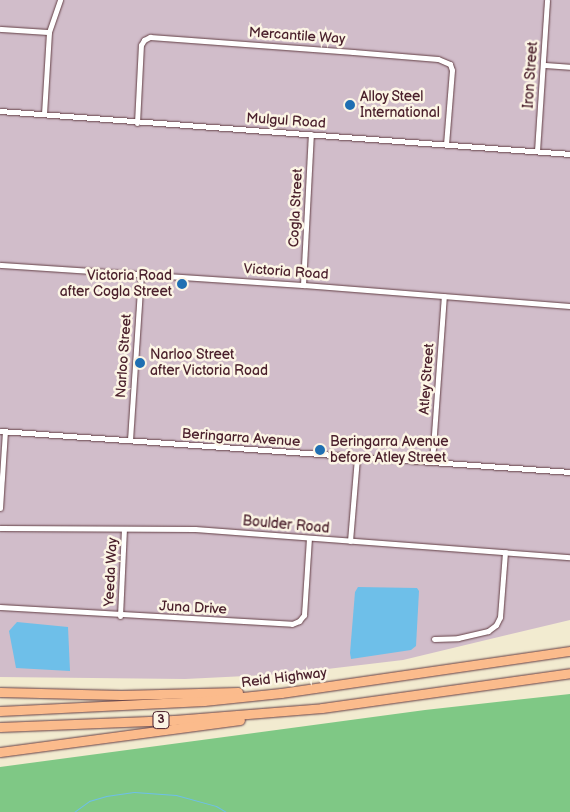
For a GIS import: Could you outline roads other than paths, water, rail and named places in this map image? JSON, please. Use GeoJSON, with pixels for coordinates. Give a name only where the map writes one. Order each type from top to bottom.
{"type":"FeatureCollection","features":[{"type":"Feature","properties":{"kind":"highway","name":"Reid Highway"},"geometry":{"type":"LineString","coordinates":[[0,711],[204,702],[313,689],[570,651]]}},
{"type":"Feature","properties":{"kind":"highway","name":"3"},"geometry":{"type":"LineString","coordinates":[[0,727],[174,720],[322,708],[570,673]]}},
{"type":"Feature","properties":{"kind":"highway"},"geometry":{"type":"LineString","coordinates":[[0,692],[190,694],[313,689]]}},
{"type":"Feature","properties":{"kind":"highway"},"geometry":{"type":"LineString","coordinates":[[0,752],[322,708]]}},
{"type":"Feature","properties":{"kind":"street"},"geometry":{"type":"LineString","coordinates":[[44,114],[49,32],[60,0]]}},
{"type":"Feature","properties":{"kind":"street","name":"Iron Street"},"geometry":{"type":"LineString","coordinates":[[537,151],[547,0]]}},
{"type":"Feature","properties":{"kind":"street"},"geometry":{"type":"LineString","coordinates":[[0,29],[49,32]]}},
{"type":"Feature","properties":{"kind":"street","name":"Mercantile Way"},"geometry":{"type":"LineString","coordinates":[[136,122],[141,45],[144,40],[150,37],[438,59],[450,64],[452,70],[446,144]]}},
{"type":"Feature","properties":{"kind":"street"},"geometry":{"type":"LineString","coordinates":[[544,65],[570,67]]}},
{"type":"Feature","properties":{"kind":"street","name":"Mulgul Road"},"geometry":{"type":"LineString","coordinates":[[0,111],[570,154]]}},
{"type":"Feature","properties":{"kind":"street","name":"Cogla Street"},"geometry":{"type":"LineString","coordinates":[[303,285],[311,134]]}},
{"type":"Feature","properties":{"kind":"street","name":"Victoria Road"},"geometry":{"type":"LineString","coordinates":[[0,264],[570,306]]}},
{"type":"Feature","properties":{"kind":"street","name":"Narloo Street"},"geometry":{"type":"LineString","coordinates":[[130,440],[141,274]]}},
{"type":"Feature","properties":{"kind":"street","name":"Atley Street"},"geometry":{"type":"LineString","coordinates":[[432,462],[444,296]]}},
{"type":"Feature","properties":{"kind":"street"},"geometry":{"type":"LineString","coordinates":[[0,508],[2,431]]}},
{"type":"Feature","properties":{"kind":"street","name":"Beringarra Avenue"},"geometry":{"type":"LineString","coordinates":[[2,431],[570,472]]}},
{"type":"Feature","properties":{"kind":"street"},"geometry":{"type":"LineString","coordinates":[[350,541],[357,458]]}},
{"type":"Feature","properties":{"kind":"street","name":"Boulder Road"},"geometry":{"type":"LineString","coordinates":[[0,528],[195,530],[570,557]]}},
{"type":"Feature","properties":{"kind":"street","name":"Yeeda Way"},"geometry":{"type":"LineString","coordinates":[[120,616],[124,529]]}},
{"type":"Feature","properties":{"kind":"street","name":"Juna Drive"},"geometry":{"type":"LineString","coordinates":[[0,608],[292,624],[300,621],[304,614],[309,538]]}},
{"type":"Feature","properties":{"kind":"street"},"geometry":{"type":"LineString","coordinates":[[434,639],[458,638],[488,631],[496,625],[500,617],[505,552]]}},
{"type":"Feature","properties":{"kind":"water"},"geometry":{"type":"Polygon","coordinates":[[[358,587],[417,588],[419,591],[416,646],[411,650],[351,659],[355,592],[358,587]]]}},
{"type":"Feature","properties":{"kind":"water"},"geometry":{"type":"Polygon","coordinates":[[[17,622],[68,627],[70,671],[16,668],[9,631],[17,622]]]}},
{"type":"Feature","properties":{"kind":"waterway"},"geometry":{"type":"LineString","coordinates":[[74,812],[89,801],[106,796],[134,792],[176,795],[216,806],[226,812]]}},
{"type":"Feature","properties":{"kind":"place","name":"Alloy Steel International"},"geometry":{"type":"Point","coordinates":[350,105]}},
{"type":"Feature","properties":{"kind":"place","name":"Victoria Road after Cogla Street"},"geometry":{"type":"Point","coordinates":[182,284]}},
{"type":"Feature","properties":{"kind":"place","name":"Narloo Street after Victoria Road"},"geometry":{"type":"Point","coordinates":[140,363]}},
{"type":"Feature","properties":{"kind":"place","name":"Beringarra Avenue before Atley Street"},"geometry":{"type":"Point","coordinates":[320,450]}}]}
